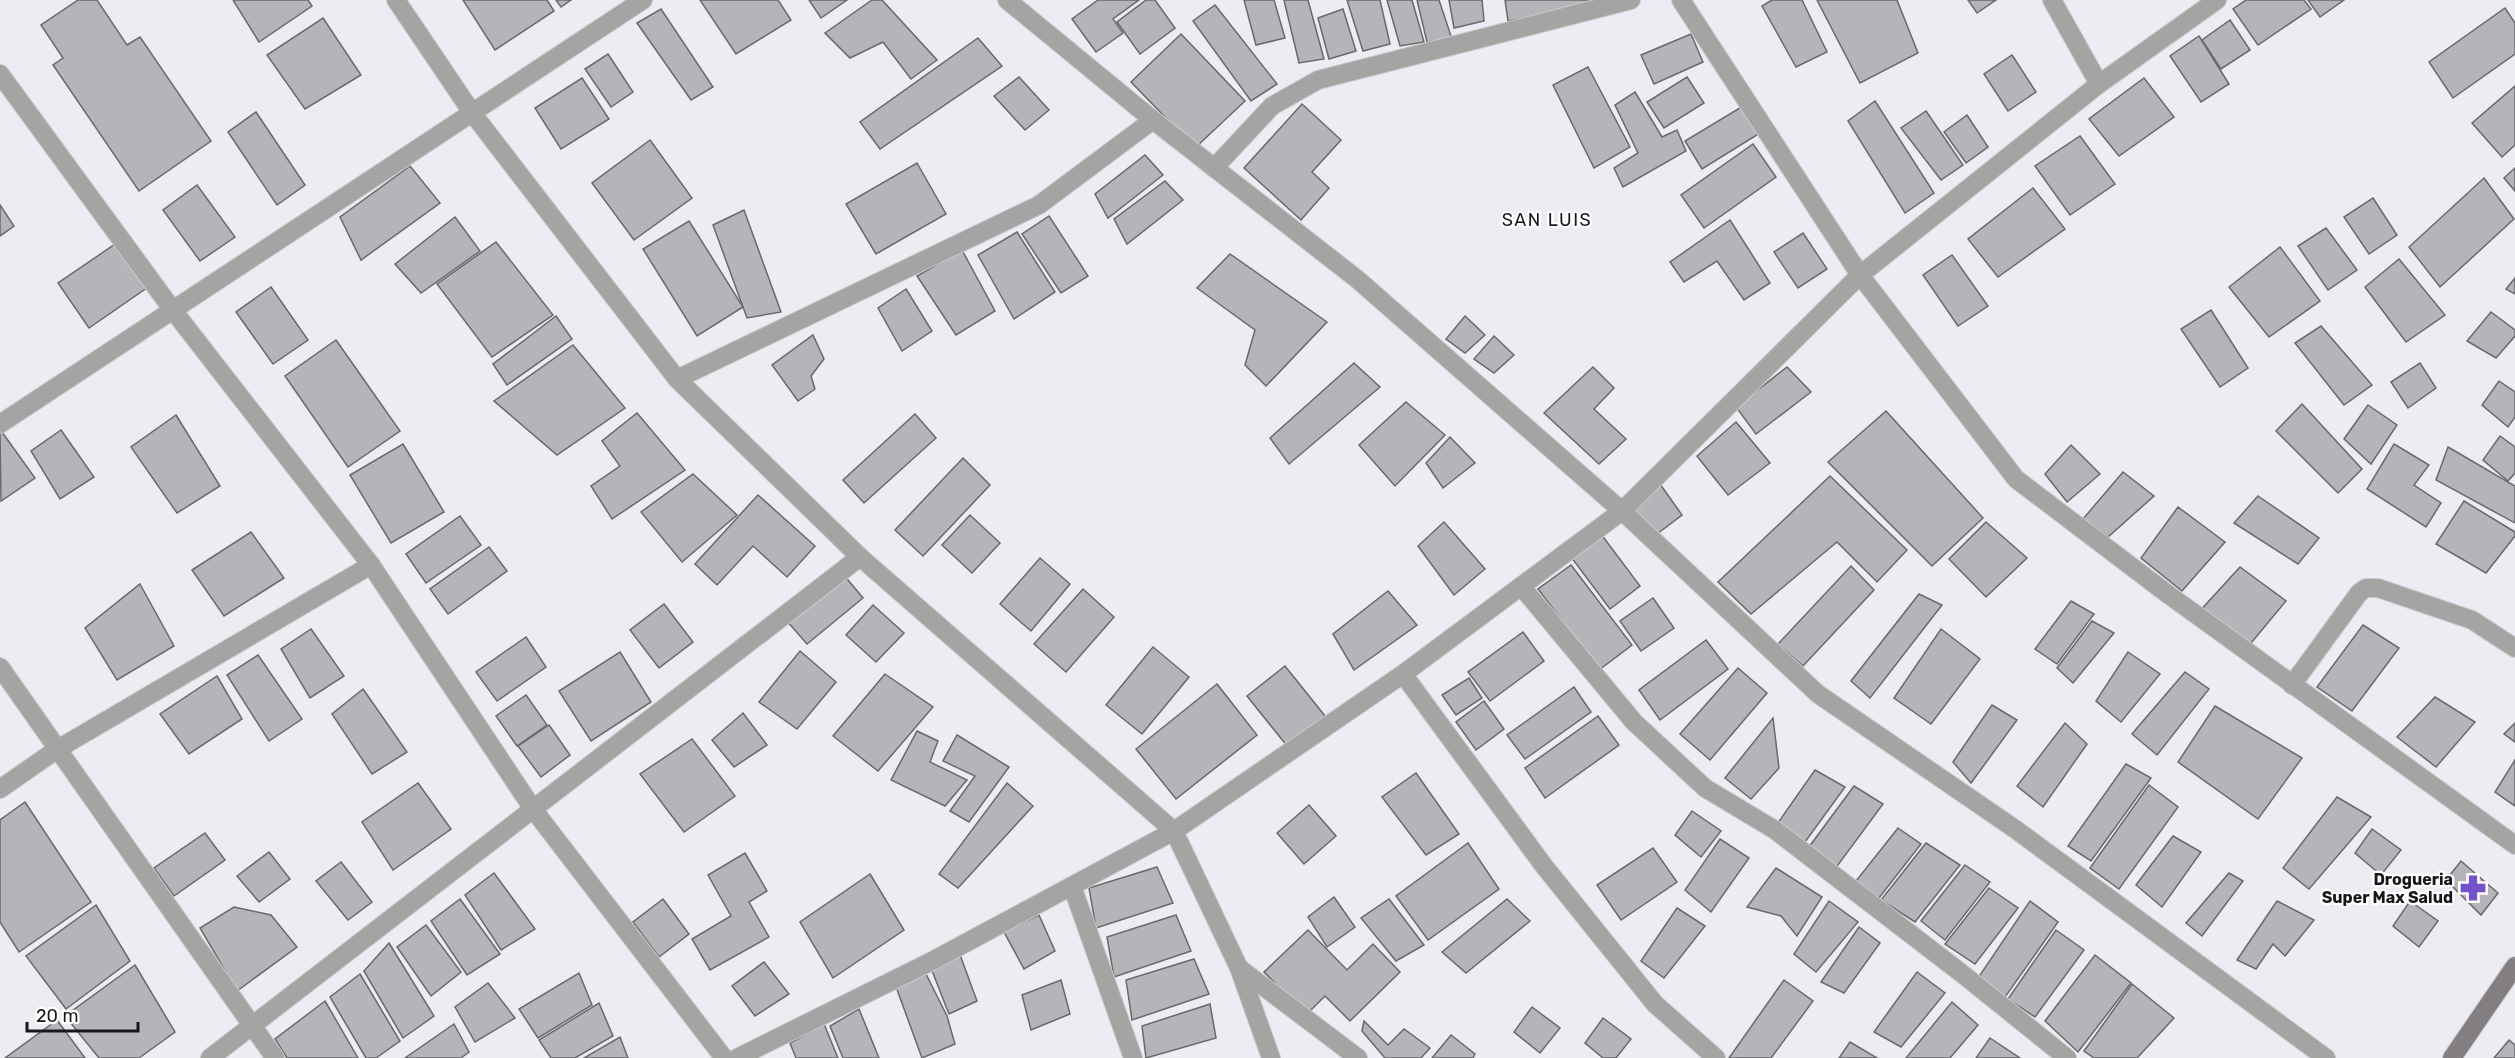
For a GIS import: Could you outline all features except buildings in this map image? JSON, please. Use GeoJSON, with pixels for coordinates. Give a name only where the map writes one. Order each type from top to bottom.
{"type":"FeatureCollection","features":[{"type":"Feature","properties":{"kind":"main road"},"geometry":{"type":"LineString","coordinates":[[2452,1058],[2515,966]]}},
{"type":"Feature","properties":{"kind":"street"},"geometry":{"type":"LineString","coordinates":[[396,0],[473,114],[676,379],[860,557],[1174,831],[1239,968],[1271,1058]]}},
{"type":"Feature","properties":{"kind":"street"},"geometry":{"type":"LineString","coordinates":[[0,424],[643,0]]}},
{"type":"Feature","properties":{"kind":"street"},"geometry":{"type":"LineString","coordinates":[[1007,0],[1153,120],[1357,279],[1622,511],[1818,694],[2015,829],[2326,1058]]}},
{"type":"Feature","properties":{"kind":"street"},"geometry":{"type":"LineString","coordinates":[[1214,168],[1272,106],[1318,80],[1630,0]]}},
{"type":"Feature","properties":{"kind":"street"},"geometry":{"type":"LineString","coordinates":[[1682,0],[1860,275],[2016,479],[2292,685],[2515,845]]}},
{"type":"Feature","properties":{"kind":"street"},"geometry":{"type":"LineString","coordinates":[[2052,0],[2099,84]]}},
{"type":"Feature","properties":{"kind":"street"},"geometry":{"type":"LineString","coordinates":[[737,1058],[932,961],[1174,831],[1403,674],[1622,511],[1860,275],[2099,84],[2217,0]]}},
{"type":"Feature","properties":{"kind":"street"},"geometry":{"type":"LineString","coordinates":[[0,74],[172,309],[371,565],[533,810],[724,1058]]}},
{"type":"Feature","properties":{"kind":"street"},"geometry":{"type":"LineString","coordinates":[[676,379],[1040,205],[1153,120]]}},
{"type":"Feature","properties":{"kind":"street"},"geometry":{"type":"LineString","coordinates":[[210,1058],[860,557]]}},
{"type":"Feature","properties":{"kind":"street"},"geometry":{"type":"LineString","coordinates":[[0,789],[56,750],[371,565]]}},
{"type":"Feature","properties":{"kind":"street"},"geometry":{"type":"LineString","coordinates":[[1521,586],[1634,722],[1705,788],[1775,830],[1960,972],[2067,1058]]}},
{"type":"Feature","properties":{"kind":"street"},"geometry":{"type":"LineString","coordinates":[[2292,685],[2359,593],[2366,588],[2378,588],[2472,620],[2515,648]]}},
{"type":"Feature","properties":{"kind":"street"},"geometry":{"type":"LineString","coordinates":[[0,667],[56,750],[275,1058]]}},
{"type":"Feature","properties":{"kind":"street"},"geometry":{"type":"LineString","coordinates":[[1403,674],[1544,866],[1655,1004],[1716,1058]]}},
{"type":"Feature","properties":{"kind":"street"},"geometry":{"type":"LineString","coordinates":[[1072,886],[1133,1058]]}},
{"type":"Feature","properties":{"kind":"street"},"geometry":{"type":"LineString","coordinates":[[1239,968],[1358,1058]]}},
{"type":"Feature","properties":{"kind":"place","name":"Drogueria Super Max Salud"},"geometry":{"type":"Point","coordinates":[2473,888]}},
{"type":"Feature","properties":{"kind":"district","name":"SAN LUIS"},"geometry":{"type":"Point","coordinates":[1547,220]}}]}
